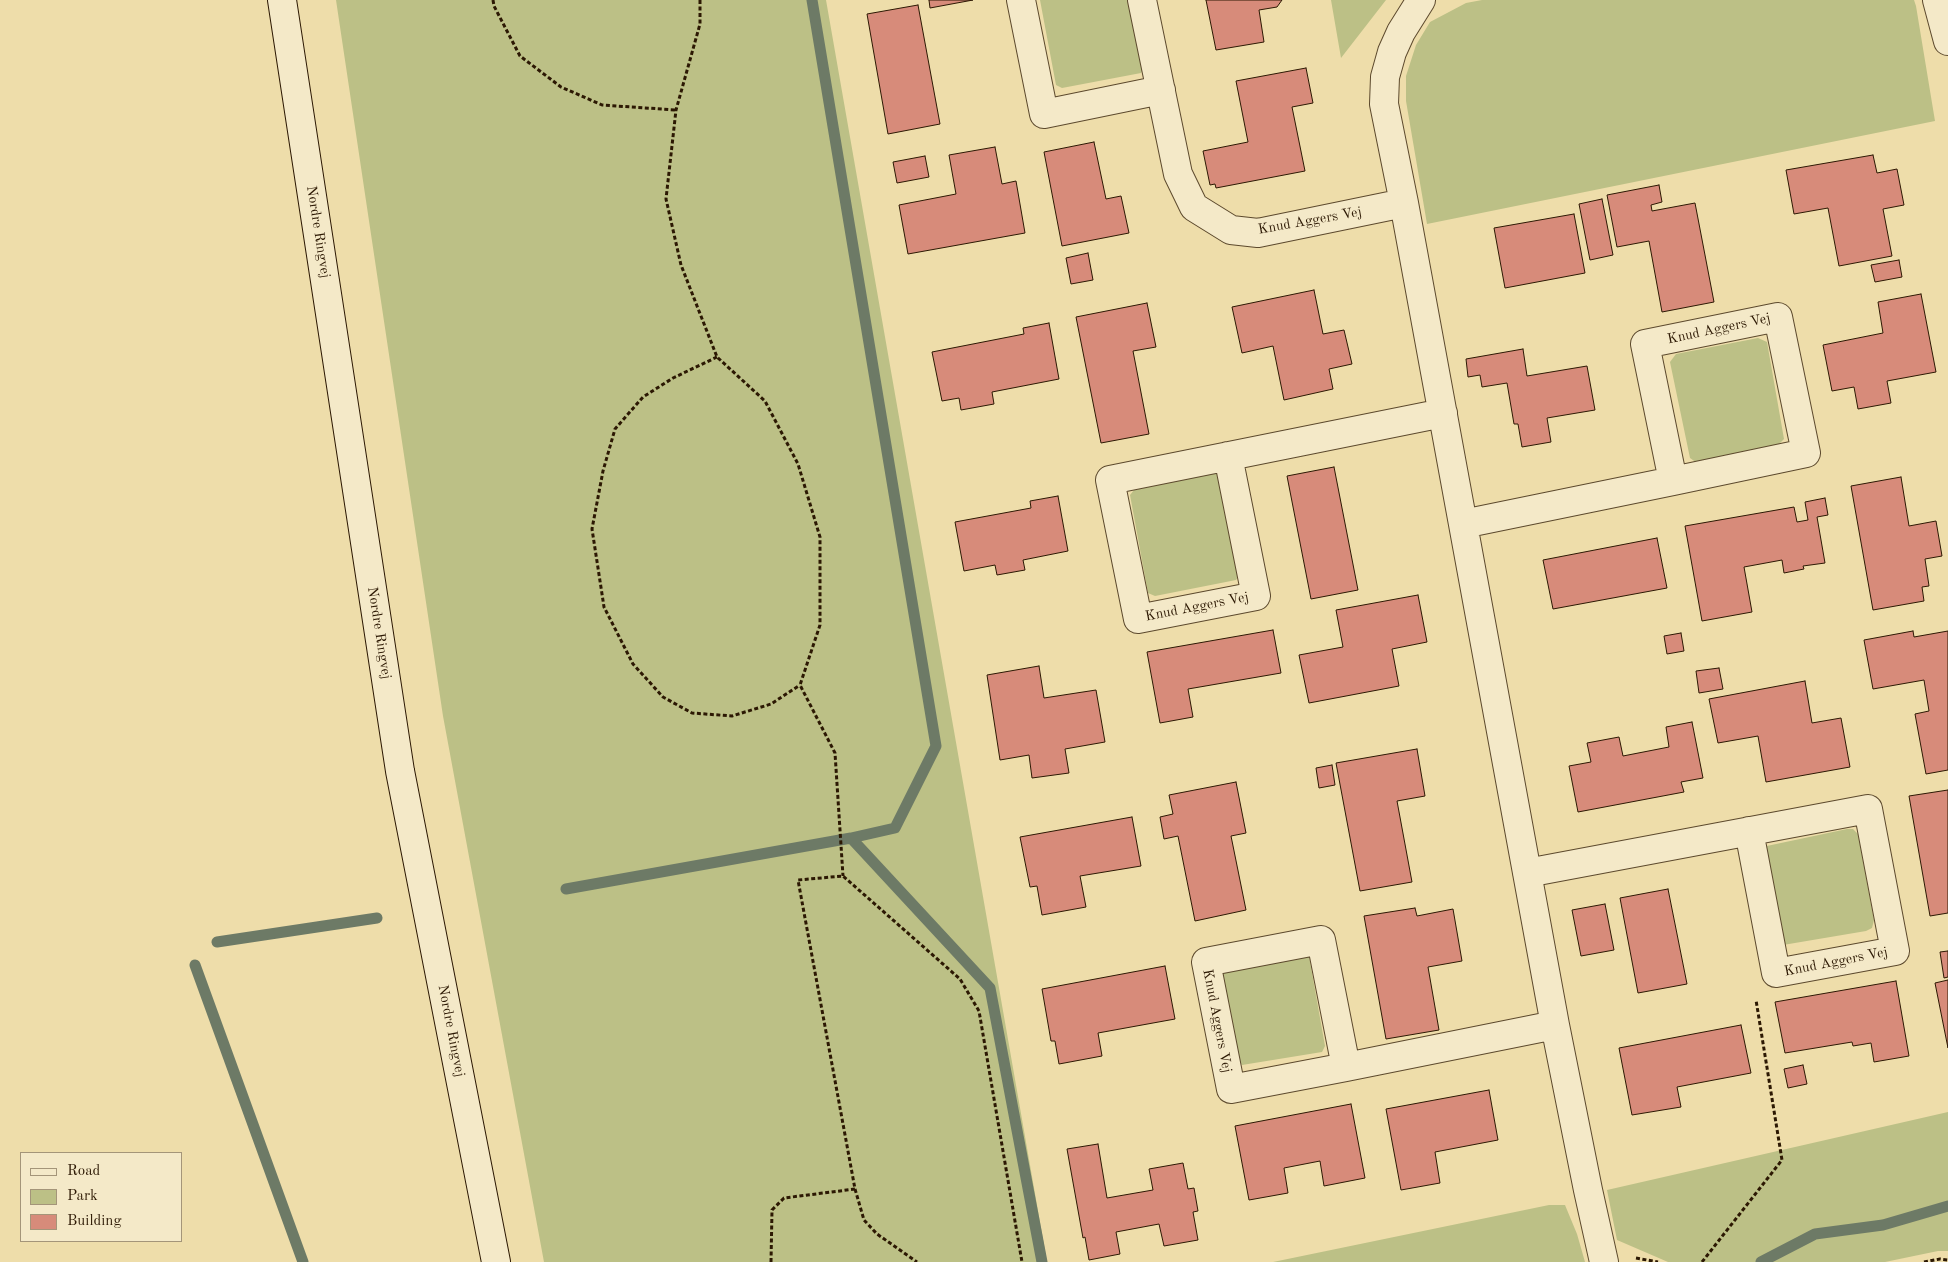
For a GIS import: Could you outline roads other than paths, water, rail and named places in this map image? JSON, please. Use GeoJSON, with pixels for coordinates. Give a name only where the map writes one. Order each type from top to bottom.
{"type":"FeatureCollection","features":[{"type":"Feature","properties":{"kind":"street","name":"Nordre Ringvej"},"geometry":{"type":"LineString","coordinates":[[282,0],[400,771],[496,1262]]}},
{"type":"Feature","properties":{"kind":"street"},"geometry":{"type":"LineString","coordinates":[[1020,0],[1044,114],[1161,90]]}},
{"type":"Feature","properties":{"kind":"street","name":"Knud Aggers Vej"},"geometry":{"type":"LineString","coordinates":[[1142,0],[1178,174],[1194,207],[1231,230],[1258,233],[1404,203]]}},
{"type":"Feature","properties":{"kind":"street"},"geometry":{"type":"LineString","coordinates":[[1421,0],[1401,32],[1392,52],[1385,77],[1384,104],[1443,413],[1526,873],[1588,1190],[1604,1262]]}},
{"type":"Feature","properties":{"kind":"street"},"geometry":{"type":"LineString","coordinates":[[1937,0],[1948,41]]}},
{"type":"Feature","properties":{"kind":"street","name":"Knud Aggers Vej"},"geometry":{"type":"LineString","coordinates":[[1462,524],[1673,481],[1806,453],[1778,316],[1645,344],[1673,481]]}},
{"type":"Feature","properties":{"kind":"street","name":"Knud Aggers Vej"},"geometry":{"type":"LineString","coordinates":[[1228,456],[1256,596],[1138,619],[1110,480],[1228,456],[1443,413]]}},
{"type":"Feature","properties":{"kind":"street","name":"Knud Aggers Vej"},"geometry":{"type":"LineString","coordinates":[[1526,873],[1868,809],[1896,951],[1776,973],[1749,832]]}},
{"type":"Feature","properties":{"kind":"street","name":"Knud Aggers Vej"},"geometry":{"type":"LineString","coordinates":[[1346,1067],[1321,940],[1206,962],[1231,1090],[1346,1067],[1555,1025]]}},
{"type":"Feature","properties":{"kind":"waterway"},"geometry":{"type":"LineString","coordinates":[[566,889],[851,838],[895,828],[936,746],[812,0]]}},
{"type":"Feature","properties":{"kind":"waterway"},"geometry":{"type":"LineString","coordinates":[[851,838],[990,988],[1042,1262]]}},
{"type":"Feature","properties":{"kind":"waterway"},"geometry":{"type":"LineString","coordinates":[[217,942],[377,918]]}},
{"type":"Feature","properties":{"kind":"waterway"},"geometry":{"type":"LineString","coordinates":[[195,965],[303,1262]]}},
{"type":"Feature","properties":{"kind":"waterway"},"geometry":{"type":"LineString","coordinates":[[1761,1262],[1815,1234],[1883,1225],[1948,1206]]}}]}
